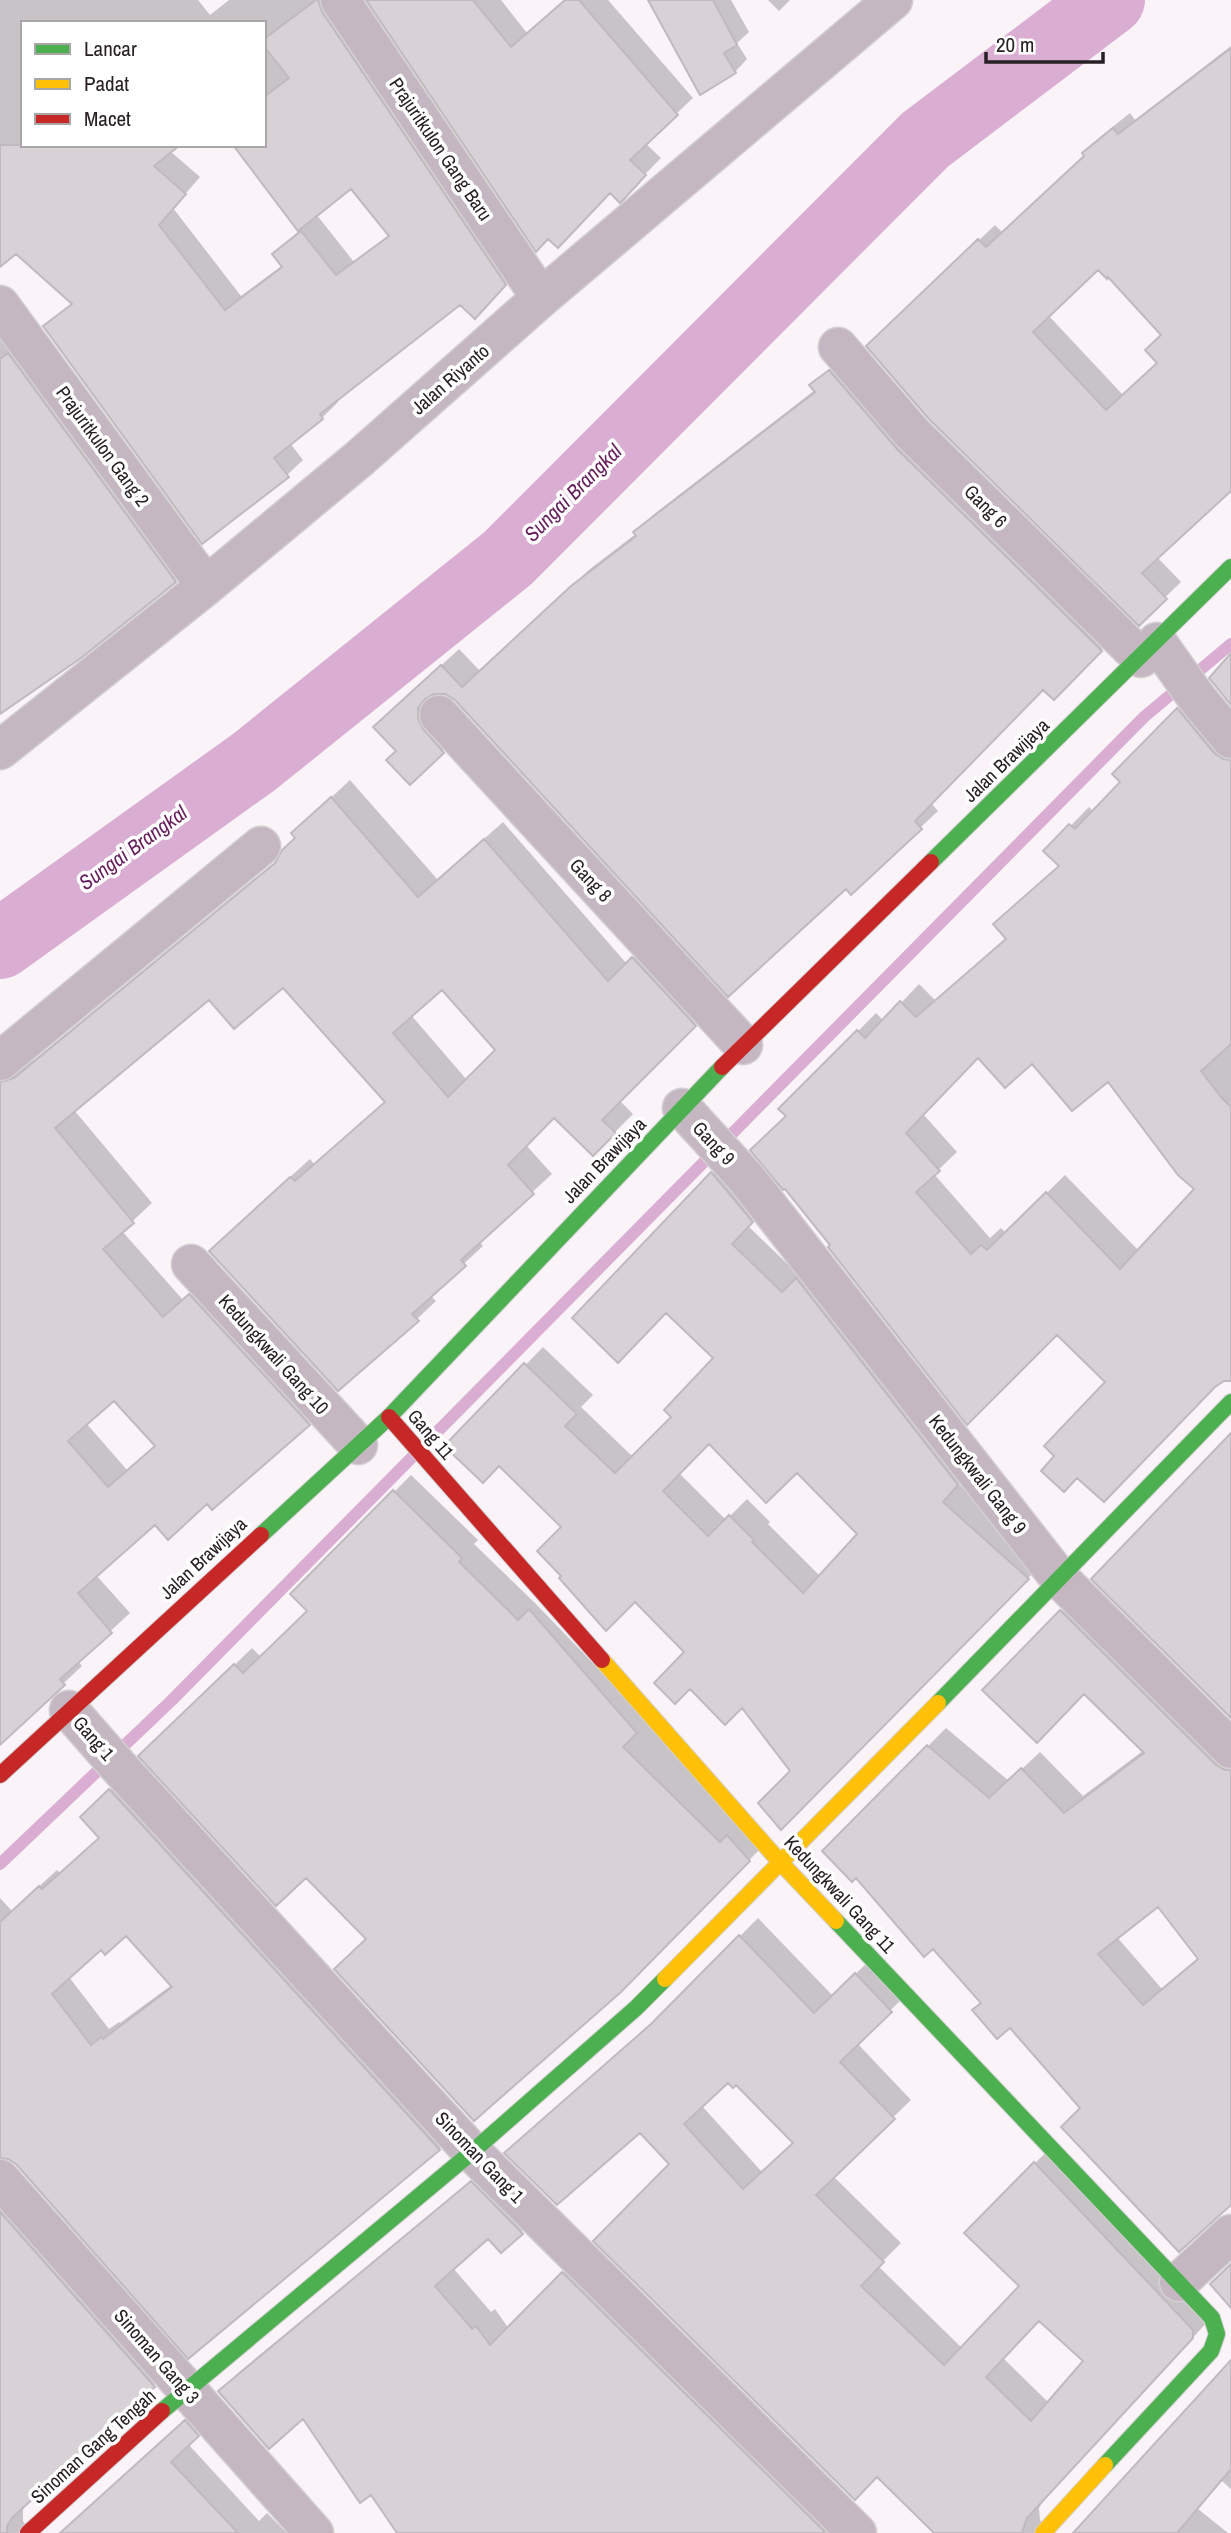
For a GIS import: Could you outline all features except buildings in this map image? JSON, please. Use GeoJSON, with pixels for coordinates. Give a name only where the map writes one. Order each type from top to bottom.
{"type":"FeatureCollection","features":[{"type":"Feature","properties":{"kind":"street","name":"Prajuritkulon Gang Baru"},"geometry":{"type":"LineString","coordinates":[[341,0],[541,298]]}},
{"type":"Feature","properties":{"kind":"street","name":"Jalan Riyanto"},"geometry":{"type":"LineString","coordinates":[[0,750],[206,586],[360,458],[541,298],[893,0]]}},
{"type":"Feature","properties":{"kind":"street","name":"Prajuritkulon Gang 2"},"geometry":{"type":"LineString","coordinates":[[0,305],[206,586]]}},
{"type":"Feature","properties":{"kind":"street","name":"Gang 6"},"geometry":{"type":"LineString","coordinates":[[838,347],[912,433],[1188,686],[1231,739]]}},
{"type":"Feature","properties":{"kind":"street","name":"Jalan Brawijaya"},"geometry":{"type":"LineString","coordinates":[[0,1775],[389,1417],[693,1121],[743,1045],[1149,650],[1231,566]]}},
{"type":"Feature","properties":{"kind":"street","name":"Gang 8"},"geometry":{"type":"LineString","coordinates":[[439,715],[743,1045]]}},
{"type":"Feature","properties":{"kind":"street"},"geometry":{"type":"LineString","coordinates":[[0,1061],[261,846]]}},
{"type":"Feature","properties":{"kind":"street","name":"Gang 9"},"geometry":{"type":"LineString","coordinates":[[693,1121],[746,1178]]}},
{"type":"Feature","properties":{"kind":"street","name":"Kedungkwali Gang 9"},"geometry":{"type":"LineString","coordinates":[[746,1178],[1060,1579],[1231,1749]]}},
{"type":"Feature","properties":{"kind":"street","name":"Kedungkwali Gang 10"},"geometry":{"type":"LineString","coordinates":[[191,1264],[358,1445]]}},
{"type":"Feature","properties":{"kind":"street","name":"Sinoman Gang Tengah"},"geometry":{"type":"LineString","coordinates":[[29,2533],[186,2389],[472,2152],[636,2008],[1231,1402]]}},
{"type":"Feature","properties":{"kind":"street","name":"Gang 11"},"geometry":{"type":"LineString","coordinates":[[389,1417],[441,1478]]}},
{"type":"Feature","properties":{"kind":"street","name":"Kedungkwali Gang 11"},"geometry":{"type":"LineString","coordinates":[[441,1478],[780,1861],[1212,2318],[1218,2330],[1217,2342],[1211,2351],[1043,2533]]}},
{"type":"Feature","properties":{"kind":"street","name":"Gang 1"},"geometry":{"type":"LineString","coordinates":[[69,1710],[111,1757]]}},
{"type":"Feature","properties":{"kind":"street","name":"Sinoman Gang 1"},"geometry":{"type":"LineString","coordinates":[[111,1757],[472,2152],[857,2533]]}},
{"type":"Feature","properties":{"kind":"street","name":"Sinoman Gang 3"},"geometry":{"type":"LineString","coordinates":[[0,2179],[314,2533]]}},
{"type":"Feature","properties":{"kind":"street"},"geometry":{"type":"LineString","coordinates":[[1179,2283],[1231,2234]]}},
{"type":"Feature","properties":{"kind":"waterway","name":"Sungai Brangkal"},"geometry":{"type":"LineString","coordinates":[[0,944],[254,762],[508,558],[925,140],[1110,0]]}},
{"type":"Feature","properties":{"kind":"waterway"},"geometry":{"type":"LineString","coordinates":[[0,1864],[172,1700],[1144,717],[1231,644]]}},
{"type":"Feature","properties":{"kind":"traffic: fast"},"geometry":{"type":"LineString","coordinates":[[931,862],[1231,567]]}},
{"type":"Feature","properties":{"kind":"traffic: fast"},"geometry":{"type":"LineString","coordinates":[[261,1535],[389,1417],[722,1067]]}},
{"type":"Feature","properties":{"kind":"traffic: fast"},"geometry":{"type":"LineString","coordinates":[[938,1703],[1231,1402]]}},
{"type":"Feature","properties":{"kind":"traffic: fast"},"geometry":{"type":"LineString","coordinates":[[836,1921],[1212,2318],[1217,2334],[1211,2351],[1105,2465]]}},
{"type":"Feature","properties":{"kind":"traffic: fast"},"geometry":{"type":"LineString","coordinates":[[162,2411],[472,2152],[636,2008],[665,1979]]}},
{"type":"Feature","properties":{"kind":"traffic: slow"},"geometry":{"type":"LineString","coordinates":[[602,1660],[780,1862],[836,1921]]}},
{"type":"Feature","properties":{"kind":"traffic: slow"},"geometry":{"type":"LineString","coordinates":[[665,1979],[938,1703]]}},
{"type":"Feature","properties":{"kind":"traffic: slow"},"geometry":{"type":"LineString","coordinates":[[1043,2533],[1105,2465]]}},
{"type":"Feature","properties":{"kind":"traffic: jam"},"geometry":{"type":"LineString","coordinates":[[722,1067],[931,862]]}},
{"type":"Feature","properties":{"kind":"traffic: jam"},"geometry":{"type":"LineString","coordinates":[[389,1417],[602,1660]]}},
{"type":"Feature","properties":{"kind":"traffic: jam"},"geometry":{"type":"LineString","coordinates":[[0,1775],[261,1535]]}},
{"type":"Feature","properties":{"kind":"traffic: jam"},"geometry":{"type":"LineString","coordinates":[[28,2533],[162,2411]]}}]}
